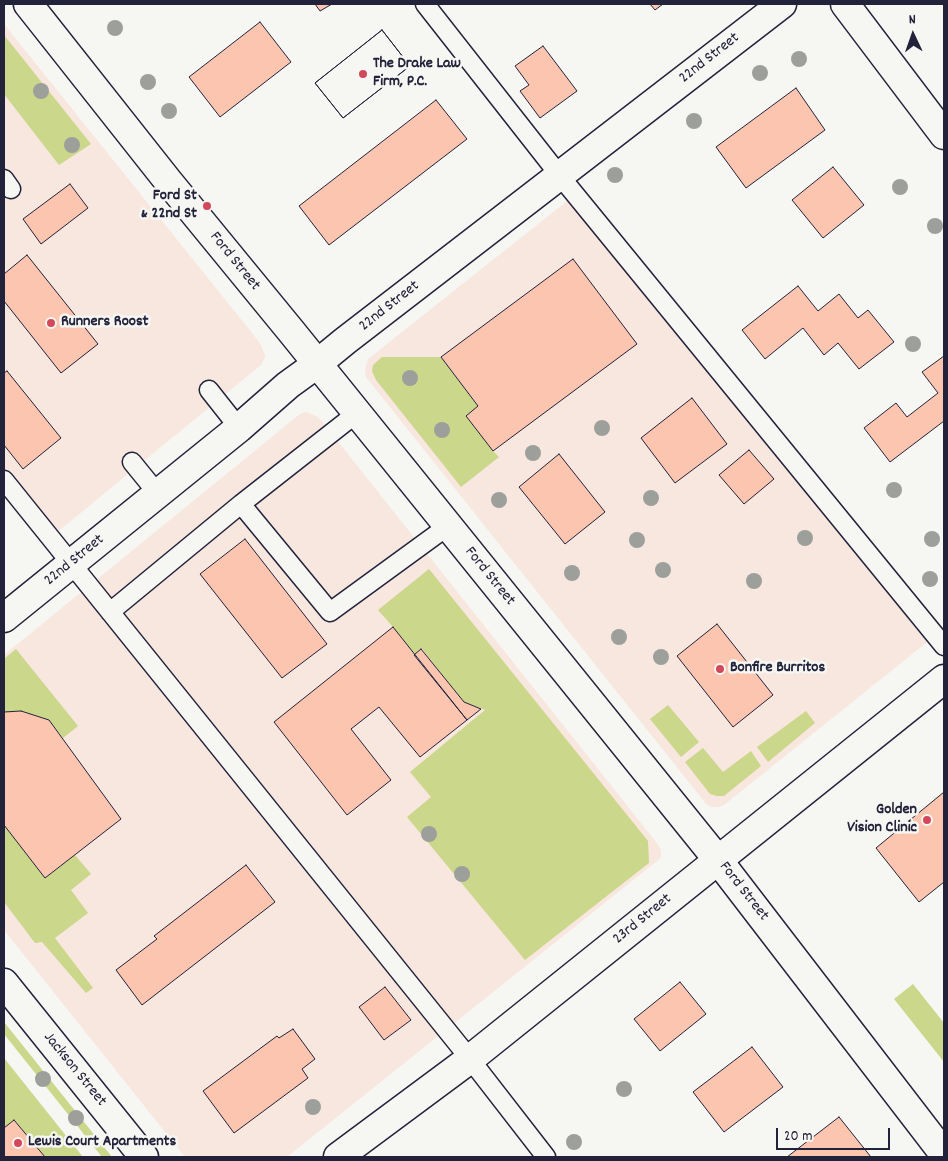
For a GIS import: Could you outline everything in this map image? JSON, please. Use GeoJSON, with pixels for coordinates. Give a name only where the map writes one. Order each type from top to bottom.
{"type":"FeatureCollection","features":[{"type":"Feature","properties":{"kind":"street","name":"Ford Street"},"geometry":{"type":"LineString","coordinates":[[28,4],[718,860],[944,1154]]}},
{"type":"Feature","properties":{"kind":"street","name":"22nd Street"},"geometry":{"type":"LineString","coordinates":[[4,618],[239,428],[288,385],[318,364],[345,341],[782,4]]}},
{"type":"Feature","properties":{"kind":"street"},"geometry":{"type":"LineString","coordinates":[[845,4],[944,134]]}},
{"type":"Feature","properties":{"kind":"street","name":"23rd Street"},"geometry":{"type":"LineString","coordinates":[[338,1157],[470,1059],[944,679]]}},
{"type":"Feature","properties":{"kind":"street","name":"Jackson Street"},"geometry":{"type":"LineString","coordinates":[[4,983],[144,1157]]}},
{"type":"Feature","properties":{"kind":"lane"},"geometry":{"type":"LineString","coordinates":[[425,4],[560,176],[944,646]]}},
{"type":"Feature","properties":{"kind":"lane"},"geometry":{"type":"LineString","coordinates":[[208,390],[239,428]]}},
{"type":"Feature","properties":{"kind":"lane"},"geometry":{"type":"LineString","coordinates":[[110,612],[241,504],[358,413]]}},
{"type":"Feature","properties":{"kind":"lane"},"geometry":{"type":"LineString","coordinates":[[132,462],[158,494]]}},
{"type":"Feature","properties":{"kind":"lane"},"geometry":{"type":"LineString","coordinates":[[4,480],[470,1059],[546,1157]]}},
{"type":"Feature","properties":{"kind":"lane"},"geometry":{"type":"LineString","coordinates":[[241,504],[330,612],[448,526]]}},
{"type":"Feature","properties":{"kind":"shaded area"},"geometry":{"type":"Polygon","coordinates":[[[4,24],[256,338],[265,355],[261,365],[50,538],[4,480],[4,24]]]}},
{"type":"Feature","properties":{"kind":"shaded area"},"geometry":{"type":"Polygon","coordinates":[[[576,194],[936,635],[724,805],[718,807],[711,807],[706,804],[366,377],[365,373],[368,359],[576,194]]]}},
{"type":"Feature","properties":{"kind":"shaded area"},"geometry":{"type":"Polygon","coordinates":[[[306,412],[318,417],[324,424],[656,842],[661,850],[661,857],[287,1157],[185,1157],[4,930],[4,655],[300,414],[306,412]]]}},
{"type":"Feature","properties":{"kind":"green space"},"geometry":{"type":"Polygon","coordinates":[[[4,35],[91,144],[59,165],[4,94],[4,35]]]}},
{"type":"Feature","properties":{"kind":"green space"},"geometry":{"type":"Polygon","coordinates":[[[382,357],[441,357],[478,406],[466,416],[499,457],[461,487],[376,380],[372,371],[373,365],[382,357]]]}},
{"type":"Feature","properties":{"kind":"green space"},"geometry":{"type":"Polygon","coordinates":[[[429,569],[648,841],[649,863],[525,960],[407,817],[431,797],[410,772],[485,710],[464,702],[422,649],[414,655],[378,610],[429,569]]]}},
{"type":"Feature","properties":{"kind":"green space"},"geometry":{"type":"Polygon","coordinates":[[[16,649],[78,726],[63,738],[49,720],[21,711],[4,712],[4,659],[16,649]]]}},
{"type":"Feature","properties":{"kind":"green space"},"geometry":{"type":"Polygon","coordinates":[[[668,705],[699,742],[681,757],[650,719],[668,705]]]}},
{"type":"Feature","properties":{"kind":"green space"},"geometry":{"type":"Polygon","coordinates":[[[806,711],[815,723],[768,762],[757,747],[806,711]]]}},
{"type":"Feature","properties":{"kind":"green space"},"geometry":{"type":"Polygon","coordinates":[[[703,748],[723,772],[751,751],[761,766],[724,796],[710,794],[685,762],[703,748]]]}},
{"type":"Feature","properties":{"kind":"green space"},"geometry":{"type":"Polygon","coordinates":[[[4,825],[45,878],[75,855],[91,874],[71,890],[88,913],[55,938],[93,988],[86,993],[42,942],[35,943],[4,902],[4,825]]]}},
{"type":"Feature","properties":{"kind":"green space"},"geometry":{"type":"Polygon","coordinates":[[[913,984],[944,1023],[944,1062],[894,999],[913,984]]]}},
{"type":"Feature","properties":{"kind":"green space"},"geometry":{"type":"Polygon","coordinates":[[[4,1022],[112,1157],[102,1157],[4,1034],[4,1022]]]}},
{"type":"Feature","properties":{"kind":"green space"},"geometry":{"type":"Polygon","coordinates":[[[4,1058],[83,1157],[45,1157],[14,1120],[4,1128],[4,1058]]]}},
{"type":"Feature","properties":{"kind":"building"},"geometry":{"type":"Polygon","coordinates":[[[315,4],[332,4],[320,11],[315,4]]]}},
{"type":"Feature","properties":{"kind":"building"},"geometry":{"type":"Polygon","coordinates":[[[650,4],[663,4],[655,10],[650,4]]]}},
{"type":"Feature","properties":{"kind":"building"},"geometry":{"type":"Polygon","coordinates":[[[260,22],[291,62],[220,117],[189,77],[260,22]]]}},
{"type":"Feature","properties":{"kind":"building","name":"The Drake Law Firm, P.C."},"geometry":{"type":"Polygon","coordinates":[[[382,30],[410,66],[343,118],[315,83],[382,30]]]}},
{"type":"Feature","properties":{"kind":"building","name":"The Drake Law Firm, P.C."},"geometry":{"type":"Polygon","coordinates":[[[382,30],[410,66],[343,118],[315,83],[382,30]]]}},
{"type":"Feature","properties":{"kind":"building"},"geometry":{"type":"Polygon","coordinates":[[[543,46],[577,91],[540,118],[520,91],[529,85],[515,66],[543,46]]]}},
{"type":"Feature","properties":{"kind":"building"},"geometry":{"type":"Polygon","coordinates":[[[796,88],[825,130],[746,188],[716,147],[796,88]]]}},
{"type":"Feature","properties":{"kind":"building"},"geometry":{"type":"Polygon","coordinates":[[[436,100],[467,139],[329,245],[299,206],[436,100]]]}},
{"type":"Feature","properties":{"kind":"building"},"geometry":{"type":"Polygon","coordinates":[[[833,167],[864,205],[823,238],[792,200],[833,167]]]}},
{"type":"Feature","properties":{"kind":"building"},"geometry":{"type":"Polygon","coordinates":[[[70,184],[88,208],[41,244],[23,219],[70,184]]]}},
{"type":"Feature","properties":{"kind":"building","name":"Runners Roost"},"geometry":{"type":"Polygon","coordinates":[[[27,255],[98,344],[61,373],[4,301],[4,274],[27,255]]]}},
{"type":"Feature","properties":{"kind":"building"},"geometry":{"type":"Polygon","coordinates":[[[573,259],[637,344],[493,451],[466,416],[478,406],[441,357],[573,259]]]}},
{"type":"Feature","properties":{"kind":"building"},"geometry":{"type":"Polygon","coordinates":[[[798,286],[818,311],[839,294],[858,318],[868,310],[894,342],[859,369],[838,343],[824,355],[803,328],[765,359],[742,330],[798,286]]]}},
{"type":"Feature","properties":{"kind":"building"},"geometry":{"type":"Polygon","coordinates":[[[944,356],[944,421],[890,462],[864,428],[896,403],[907,417],[938,393],[922,372],[944,356]]]}},
{"type":"Feature","properties":{"kind":"building"},"geometry":{"type":"Polygon","coordinates":[[[7,371],[61,438],[23,469],[4,445],[4,373],[7,371]]]}},
{"type":"Feature","properties":{"kind":"building"},"geometry":{"type":"Polygon","coordinates":[[[692,398],[727,444],[675,483],[641,438],[692,398]]]}},
{"type":"Feature","properties":{"kind":"building"},"geometry":{"type":"Polygon","coordinates":[[[749,450],[774,479],[744,504],[719,475],[749,450]]]}},
{"type":"Feature","properties":{"kind":"building"},"geometry":{"type":"Polygon","coordinates":[[[559,454],[605,512],[565,544],[519,487],[559,454]]]}},
{"type":"Feature","properties":{"kind":"building"},"geometry":{"type":"Polygon","coordinates":[[[245,539],[327,644],[282,678],[200,574],[245,539]]]}},
{"type":"Feature","properties":{"kind":"building","name":"Bonfire Burritos"},"geometry":{"type":"Polygon","coordinates":[[[717,624],[773,695],[733,727],[677,656],[717,624]]]}},
{"type":"Feature","properties":{"kind":"building"},"geometry":{"type":"Polygon","coordinates":[[[393,627],[467,720],[420,757],[379,707],[351,729],[391,780],[347,815],[274,722],[393,627]]]}},
{"type":"Feature","properties":{"kind":"building"},"geometry":{"type":"Polygon","coordinates":[[[421,649],[464,702],[481,709],[467,720],[414,655],[421,649]]]}},
{"type":"Feature","properties":{"kind":"building"},"geometry":{"type":"Polygon","coordinates":[[[21,711],[49,720],[121,819],[45,878],[4,825],[4,712],[21,711]]]}},
{"type":"Feature","properties":{"kind":"building","name":"Golden Vision Clinic"},"geometry":{"type":"Polygon","coordinates":[[[944,792],[944,882],[919,902],[876,848],[944,792]]]}},
{"type":"Feature","properties":{"kind":"building"},"geometry":{"type":"Polygon","coordinates":[[[246,865],[275,902],[142,1005],[116,970],[157,939],[154,936],[246,865]]]}},
{"type":"Feature","properties":{"kind":"building"},"geometry":{"type":"Polygon","coordinates":[[[680,982],[706,1014],[660,1051],[634,1019],[680,982]]]}},
{"type":"Feature","properties":{"kind":"building"},"geometry":{"type":"Polygon","coordinates":[[[385,987],[411,1020],[384,1040],[359,1007],[385,987]]]}},
{"type":"Feature","properties":{"kind":"building"},"geometry":{"type":"Polygon","coordinates":[[[293,1029],[315,1059],[302,1069],[308,1078],[234,1133],[203,1091],[277,1036],[279,1038],[293,1029]]]}},
{"type":"Feature","properties":{"kind":"building"},"geometry":{"type":"Polygon","coordinates":[[[752,1047],[783,1087],[724,1132],[693,1092],[752,1047]]]}},
{"type":"Feature","properties":{"kind":"building"},"geometry":{"type":"Polygon","coordinates":[[[839,1117],[871,1157],[787,1157],[839,1117]]]}},
{"type":"Feature","properties":{"kind":"building","name":"Lewis Court Apartments"},"geometry":{"type":"Polygon","coordinates":[[[14,1120],[45,1157],[4,1157],[4,1128],[14,1120]]]}},
{"type":"Feature","properties":{"kind":"place","name":"The Drake Law Firm, P.C."},"geometry":{"type":"Point","coordinates":[363,74]}},
{"type":"Feature","properties":{"kind":"place","name":"Ford St & 22nd St"},"geometry":{"type":"Point","coordinates":[207,206]}},
{"type":"Feature","properties":{"kind":"place","name":"Runners Roost"},"geometry":{"type":"Point","coordinates":[51,323]}},
{"type":"Feature","properties":{"kind":"place","name":"Bonfire Burritos"},"geometry":{"type":"Point","coordinates":[720,669]}},
{"type":"Feature","properties":{"kind":"place","name":"Golden Vision Clinic"},"geometry":{"type":"Point","coordinates":[927,820]}},
{"type":"Feature","properties":{"kind":"place","name":"Lewis Court Apartments"},"geometry":{"type":"Point","coordinates":[18,1143]}}]}
